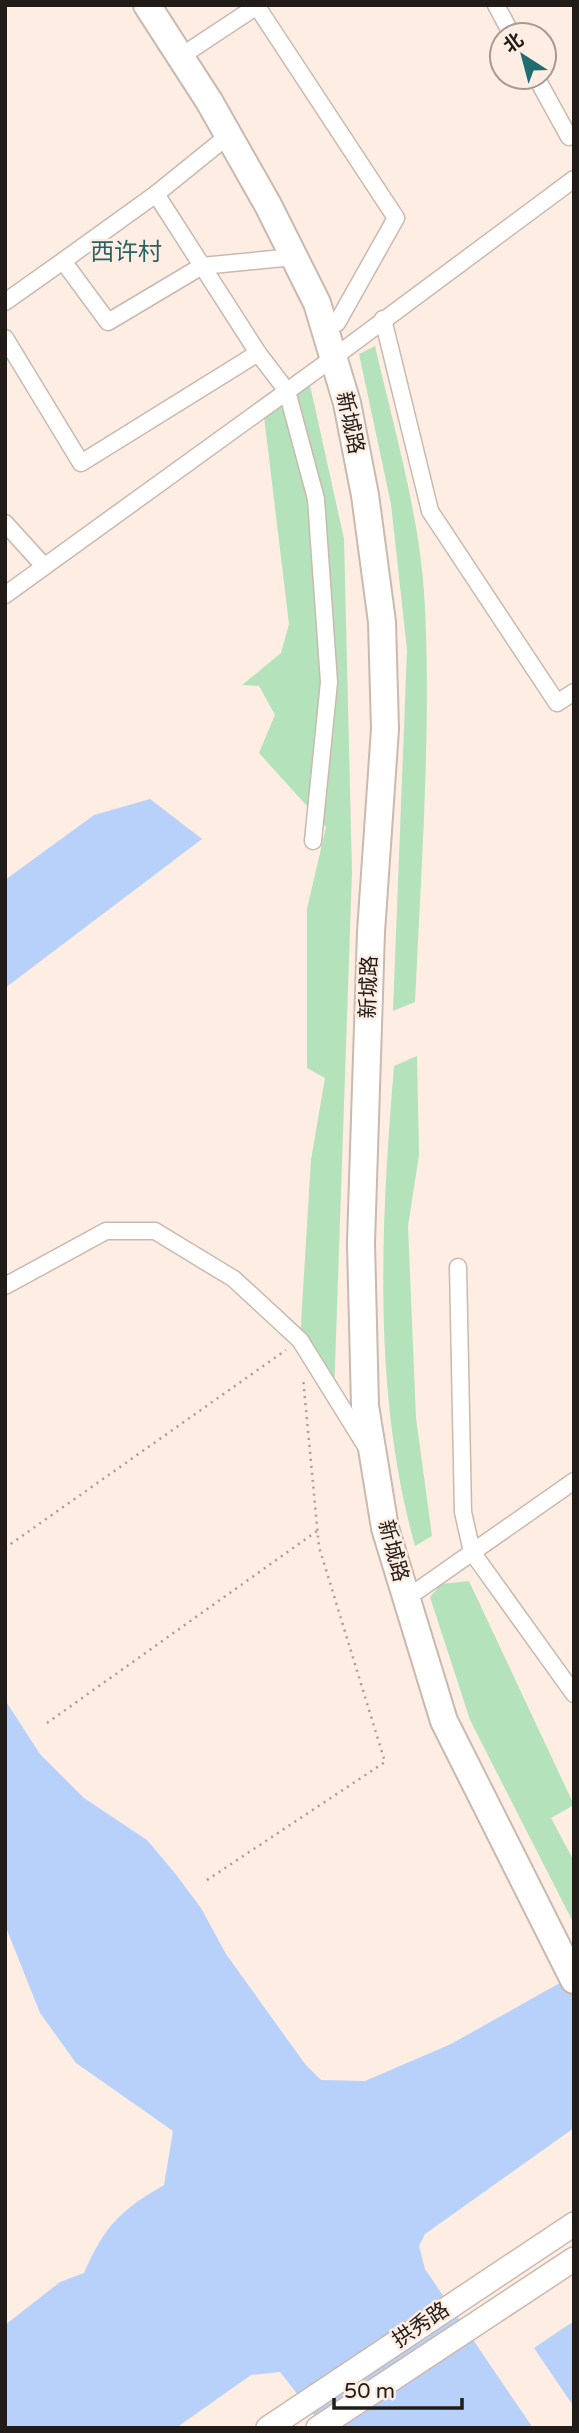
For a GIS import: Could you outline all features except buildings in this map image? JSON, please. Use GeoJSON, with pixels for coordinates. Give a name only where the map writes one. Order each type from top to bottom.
{"type":"FeatureCollection","features":[{"type":"Feature","properties":{"kind":"main road","name":"新城路"},"geometry":{"type":"LineString","coordinates":[[147,5],[229,135],[338,343],[360,400],[396,620],[399,730],[385,932],[375,1270],[379,1405],[398,1525],[457,1716],[572,1965]]}},
{"type":"Feature","properties":{"kind":"main road","name":"新城路"},"geometry":{"type":"LineString","coordinates":[[163,5],[280,198],[329,298],[365,495],[382,622],[385,729],[371,932],[361,1243],[365,1406],[385,1528],[444,1721],[572,1965]]}},
{"type":"Feature","properties":{"kind":"main road","name":"拱秀路"},"geometry":{"type":"LineString","coordinates":[[274,2424],[574,2224]]}},
{"type":"Feature","properties":{"kind":"main road","name":"拱秀路"},"geometry":{"type":"LineString","coordinates":[[318,2428],[574,2259]]}},
{"type":"Feature","properties":{"kind":"street"},"geometry":{"type":"LineString","coordinates":[[496,5],[505,21]]}},
{"type":"Feature","properties":{"kind":"street"},"geometry":{"type":"LineString","coordinates":[[192,50],[257,6],[396,218],[338,343]]}},
{"type":"Feature","properties":{"kind":"street"},"geometry":{"type":"LineString","coordinates":[[544,91],[569,137]]}},
{"type":"Feature","properties":{"kind":"street"},"geometry":{"type":"LineString","coordinates":[[5,302],[156,194],[229,135]]}},
{"type":"Feature","properties":{"kind":"street"},"geometry":{"type":"LineString","coordinates":[[5,594],[287,391],[338,343],[383,319],[574,179]]}},
{"type":"Feature","properties":{"kind":"street"},"geometry":{"type":"LineString","coordinates":[[156,194],[258,353],[287,391],[316,499],[329,682],[313,841]]}},
{"type":"Feature","properties":{"kind":"street"},"geometry":{"type":"LineString","coordinates":[[63,261],[108,321],[202,266],[294,257]]}},
{"type":"Feature","properties":{"kind":"street"},"geometry":{"type":"LineString","coordinates":[[383,319],[430,511],[556,703],[574,692]]}},
{"type":"Feature","properties":{"kind":"street"},"geometry":{"type":"LineString","coordinates":[[5,338],[81,463],[258,353]]}},
{"type":"Feature","properties":{"kind":"street"},"geometry":{"type":"LineString","coordinates":[[5,523],[44,566]]}},
{"type":"Feature","properties":{"kind":"street"},"geometry":{"type":"LineString","coordinates":[[5,1286],[106,1231],[155,1231],[234,1279],[300,1340],[374,1458]]}},
{"type":"Feature","properties":{"kind":"street"},"geometry":{"type":"LineString","coordinates":[[457,1267],[463,1512],[472,1552],[574,1694]]}},
{"type":"Feature","properties":{"kind":"street"},"geometry":{"type":"LineString","coordinates":[[417,1591],[574,1481]]}},
{"type":"Feature","properties":{"kind":"path"},"geometry":{"type":"LineString","coordinates":[[207,1880],[385,1762],[319,1547],[300,1340]]}},
{"type":"Feature","properties":{"kind":"path"},"geometry":{"type":"LineString","coordinates":[[5,1548],[300,1340]]}},
{"type":"Feature","properties":{"kind":"path"},"geometry":{"type":"LineString","coordinates":[[47,1723],[317,1531]]}},
{"type":"Feature","properties":{"kind":"green space"},"geometry":{"type":"Polygon","coordinates":[[[375,346],[413,509],[423,575],[427,657],[424,805],[415,1002],[393,1011],[407,650],[391,504],[359,354],[375,346]]]}},
{"type":"Feature","properties":{"kind":"green space"},"geometry":{"type":"Polygon","coordinates":[[[308,376],[344,539],[352,872],[334,1395],[300,1340],[311,1160],[325,1078],[307,1068],[307,909],[326,827],[259,753],[275,715],[259,686],[242,685],[281,653],[289,624],[263,408],[308,376]]]}},
{"type":"Feature","properties":{"kind":"green space"},"geometry":{"type":"Polygon","coordinates":[[[417,1056],[419,1155],[408,1226],[416,1418],[432,1536],[415,1546],[401,1487],[392,1428],[386,1368],[384,1247],[394,1066],[417,1056]]]}},
{"type":"Feature","properties":{"kind":"green space"},"geometry":{"type":"Polygon","coordinates":[[[469,1581],[574,1805],[551,1818],[574,1861],[574,1924],[470,1720],[430,1597],[441,1584],[469,1581]]]}},
{"type":"Feature","properties":{"kind":"water"},"geometry":{"type":"Polygon","coordinates":[[[150,799],[202,839],[5,988],[5,880],[94,815],[150,799]]]}},
{"type":"Feature","properties":{"kind":"water"},"geometry":{"type":"Polygon","coordinates":[[[5,1700],[40,1754],[84,1798],[147,1840],[174,1872],[201,1908],[226,1954],[305,2064],[321,2080],[365,2081],[451,2044],[574,1975],[574,2128],[425,2234],[419,2246],[425,2269],[533,2428],[324,2428],[280,2372],[251,2375],[176,2428],[5,2428],[5,2325],[60,2282],[84,2273],[99,2243],[115,2221],[135,2203],[164,2185],[173,2131],[76,2063],[40,2013],[5,1925],[5,1700]]]}},
{"type":"Feature","properties":{"kind":"water"},"geometry":{"type":"Polygon","coordinates":[[[571,2323],[574,2326],[574,2407],[534,2348],[571,2323]]]}},
{"type":"Feature","properties":{"kind":"district","name":"西许村"},"geometry":{"type":"Point","coordinates":[126,252]}}]}
